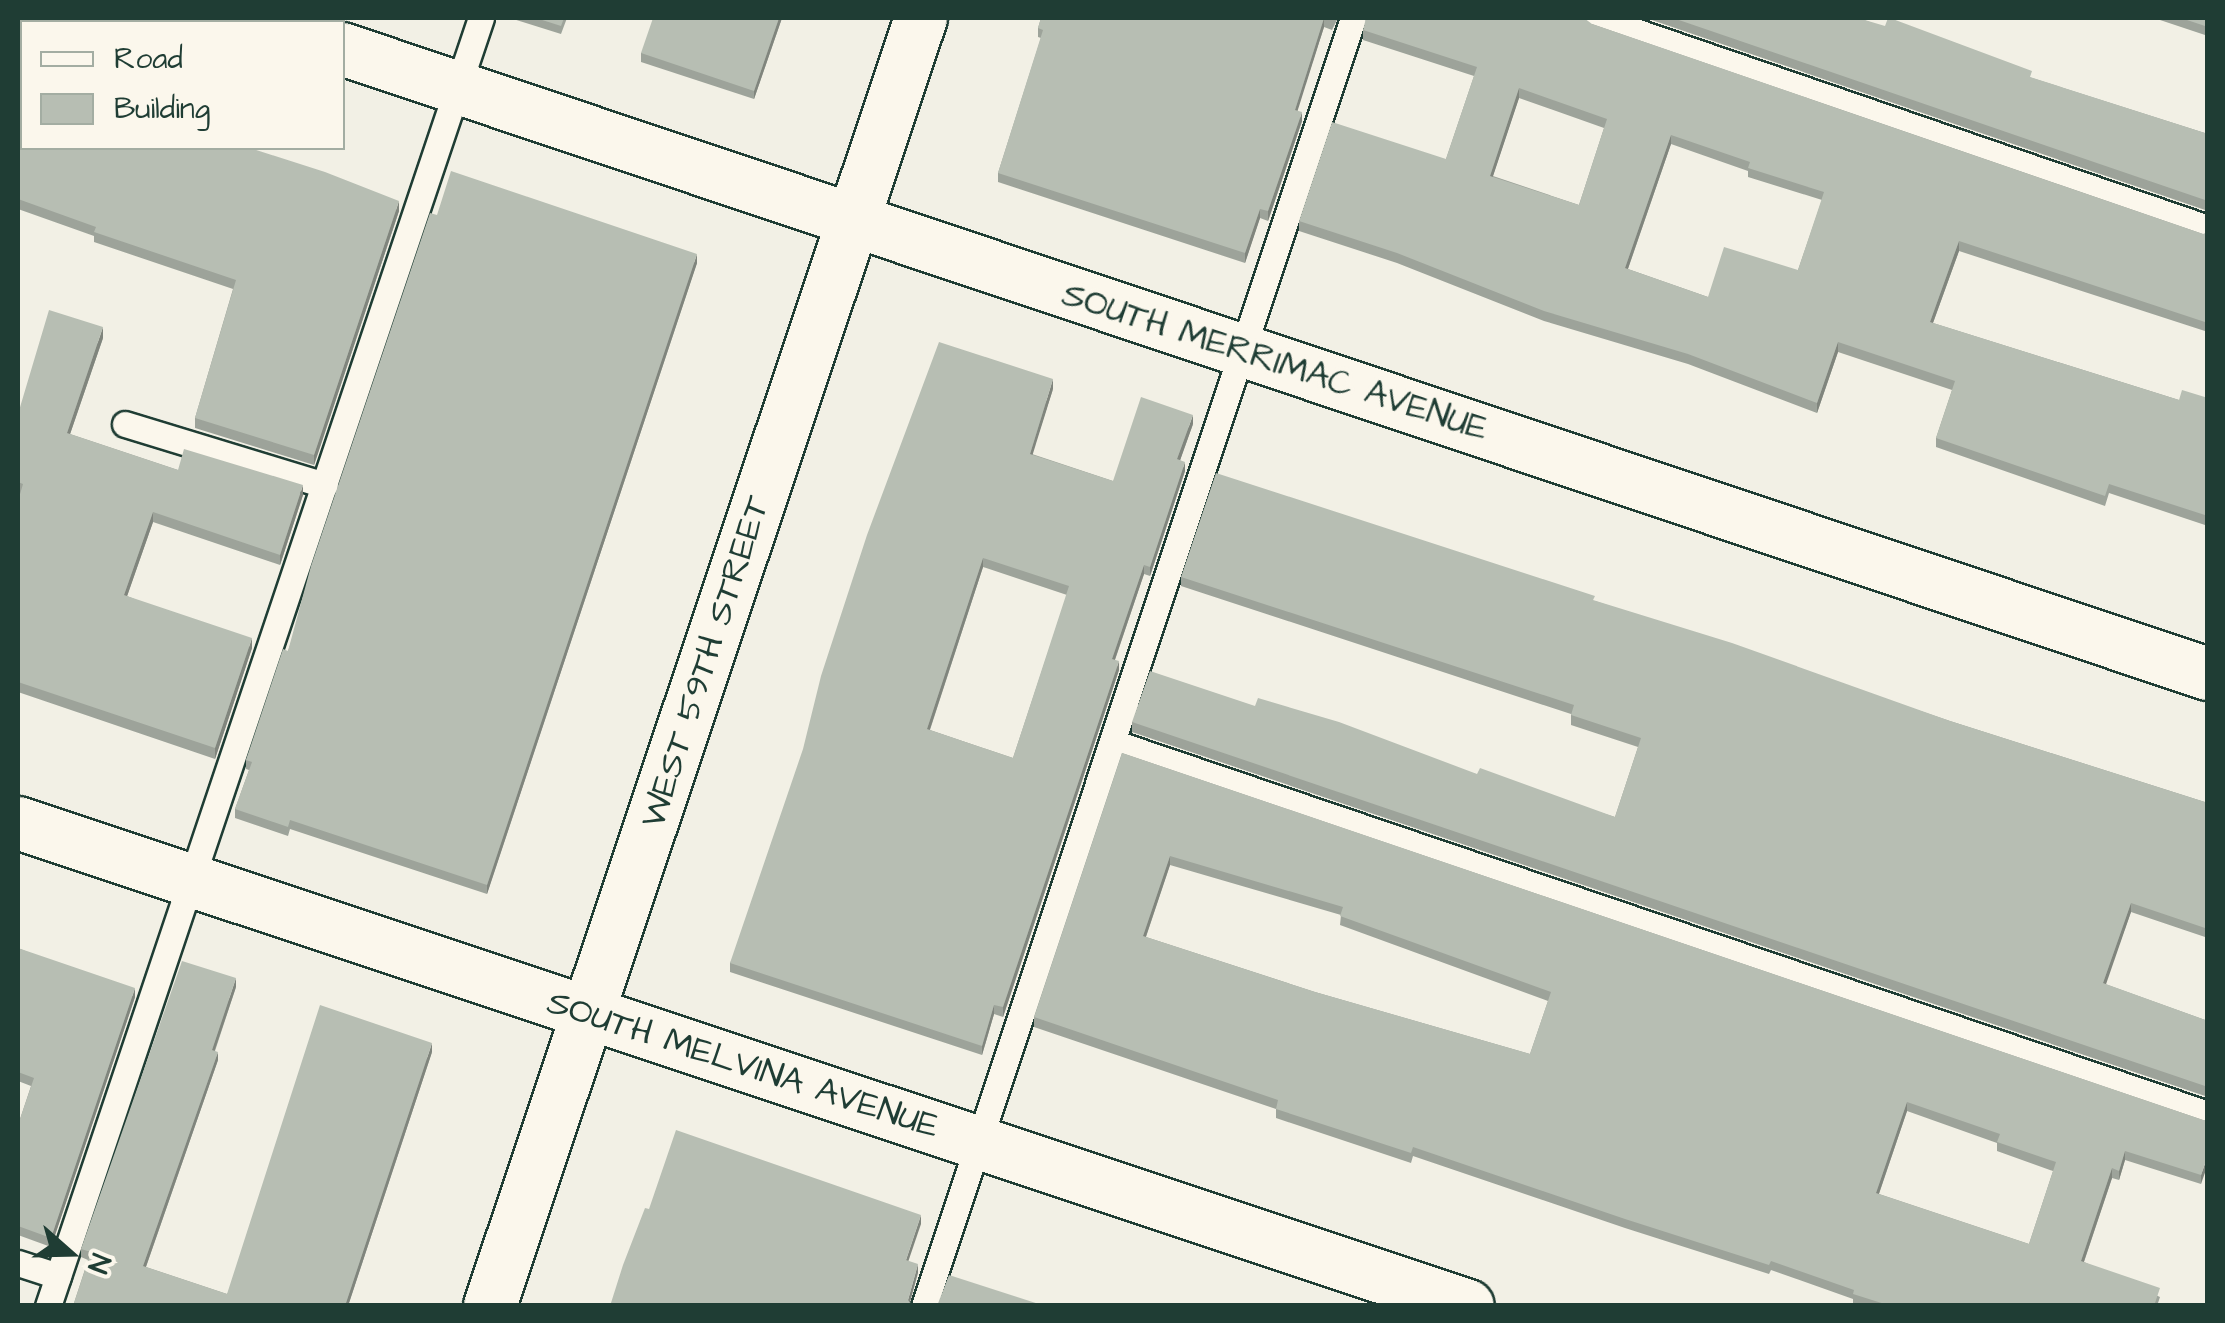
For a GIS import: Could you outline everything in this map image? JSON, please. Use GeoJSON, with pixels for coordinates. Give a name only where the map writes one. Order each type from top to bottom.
{"type":"FeatureCollection","features":[{"type":"Feature","properties":{"kind":"street","name":"WEST 59TH STREET"},"geometry":{"type":"LineString","coordinates":[[490,1306],[922,18]]}},
{"type":"Feature","properties":{"kind":"street","name":"SOUTH MERRIMAC AVENUE"},"geometry":{"type":"LineString","coordinates":[[345,50],[2208,674]]}},
{"type":"Feature","properties":{"kind":"street","name":"SOUTH MELVINA AVENUE"},"geometry":{"type":"LineString","coordinates":[[18,823],[1468,1306]]}},
{"type":"Feature","properties":{"kind":"lane"},"geometry":{"type":"LineString","coordinates":[[48,1306],[481,18]]}},
{"type":"Feature","properties":{"kind":"lane"},"geometry":{"type":"LineString","coordinates":[[924,1306],[1354,18]]}},
{"type":"Feature","properties":{"kind":"lane"},"geometry":{"type":"LineString","coordinates":[[1597,18],[2208,228]]}},
{"type":"Feature","properties":{"kind":"lane"},"geometry":{"type":"LineString","coordinates":[[124,424],[325,486]]}},
{"type":"Feature","properties":{"kind":"lane"},"geometry":{"type":"LineString","coordinates":[[1112,742],[2208,1114]]}},
{"type":"Feature","properties":{"kind":"lane"},"geometry":{"type":"LineString","coordinates":[[18,1264],[58,1276]]}},
{"type":"Feature","properties":{"kind":"building"},"geometry":{"type":"Polygon","coordinates":[[[536,18],[564,18],[561,26],[536,18]]]}},
{"type":"Feature","properties":{"kind":"building"},"geometry":{"type":"Polygon","coordinates":[[[653,18],[779,18],[754,91],[641,53],[653,18]]]}},
{"type":"Feature","properties":{"kind":"building"},"geometry":{"type":"Polygon","coordinates":[[[1041,18],[1324,18],[1295,110],[1302,112],[1268,211],[1260,209],[1245,253],[998,173],[1043,30],[1038,28],[1041,18]]]}},
{"type":"Feature","properties":{"kind":"building"},"geometry":{"type":"Polygon","coordinates":[[[1366,18],[1584,18],[1592,24],[2208,233],[2208,323],[1959,241],[1930,322],[2179,400],[2182,390],[2208,398],[2208,516],[2109,484],[2105,496],[1936,438],[1955,381],[1838,342],[1817,403],[1688,354],[1544,311],[1397,253],[1299,221],[1332,122],[1446,159],[1477,67],[1363,30],[1366,18]],[[1519,88],[1490,176],[1579,205],[1607,119],[1519,88]],[[1671,135],[1625,268],[1708,297],[1724,247],[1798,270],[1824,192],[1748,168],[1750,162],[1671,135]]]}},
{"type":"Feature","properties":{"kind":"building"},"geometry":{"type":"Polygon","coordinates":[[[1673,18],[1858,18],[1885,26],[1890,18],[2032,71],[2030,77],[2208,134],[2208,201],[1673,18]]]}},
{"type":"Feature","properties":{"kind":"building"},"geometry":{"type":"Polygon","coordinates":[[[2181,18],[2208,18],[2208,27],[2181,18]]]}},
{"type":"Feature","properties":{"kind":"building"},"geometry":{"type":"Polygon","coordinates":[[[18,71],[20,150],[256,150],[399,201],[314,455],[195,418],[236,280],[94,232],[96,227],[18,199],[18,71]]]}},
{"type":"Feature","properties":{"kind":"building"},"geometry":{"type":"Polygon","coordinates":[[[451,171],[697,254],[487,885],[290,820],[288,827],[235,809],[252,762],[246,760],[283,649],[288,651],[311,566],[430,213],[437,215],[451,171]]]}},
{"type":"Feature","properties":{"kind":"building"},"geometry":{"type":"Polygon","coordinates":[[[49,310],[103,327],[67,433],[178,470],[184,449],[303,485],[280,555],[153,512],[124,595],[252,638],[215,748],[18,682],[18,501],[23,484],[18,482],[18,414],[49,310]]]}},
{"type":"Feature","properties":{"kind":"building"},"geometry":{"type":"Polygon","coordinates":[[[939,342],[1053,379],[1030,454],[1113,481],[1141,397],[1193,415],[1177,459],[1185,462],[1150,567],[1144,565],[1112,659],[1119,661],[1003,1007],[994,1005],[982,1046],[730,963],[803,749],[821,676],[867,535],[939,342]],[[983,558],[927,729],[1013,758],[1069,586],[983,558]]]}},
{"type":"Feature","properties":{"kind":"building"},"geometry":{"type":"Polygon","coordinates":[[[1216,473],[1595,596],[1593,600],[1732,643],[1950,721],[2208,803],[2208,929],[2131,903],[2103,983],[2208,1021],[2208,1087],[1132,722],[1150,671],[1255,706],[1258,698],[1339,722],[1477,774],[1480,768],[1615,817],[1641,738],[1571,715],[1574,705],[1181,577],[1216,473]]]}},
{"type":"Feature","properties":{"kind":"building"},"geometry":{"type":"Polygon","coordinates":[[[1122,753],[2208,1120],[2208,1155],[2201,1175],[2125,1151],[2119,1171],[2112,1168],[2081,1261],[2160,1288],[2154,1306],[1891,1306],[1771,1261],[1769,1265],[1413,1147],[1411,1153],[1276,1109],[1278,1100],[1034,1017],[1122,753]],[[1170,856],[1143,936],[1315,992],[1530,1054],[1551,992],[1340,916],[1343,907],[1170,856]],[[1907,1102],[1876,1193],[2029,1244],[2056,1162],[1997,1142],[2000,1134],[1907,1102]]]}},
{"type":"Feature","properties":{"kind":"building"},"geometry":{"type":"Polygon","coordinates":[[[18,948],[135,988],[51,1238],[18,1226],[18,1125],[34,1078],[18,1072],[18,948]]]}},
{"type":"Feature","properties":{"kind":"building"},"geometry":{"type":"Polygon","coordinates":[[[182,961],[236,978],[212,1050],[218,1052],[143,1266],[227,1294],[320,1005],[432,1043],[345,1306],[73,1306],[91,1252],[81,1249],[182,961]]]}},
{"type":"Feature","properties":{"kind":"building"},"geometry":{"type":"Polygon","coordinates":[[[676,1130],[921,1215],[906,1260],[918,1264],[908,1300],[912,1306],[610,1306],[676,1130]]]}},
{"type":"Feature","properties":{"kind":"building"},"geometry":{"type":"Polygon","coordinates":[[[949,1275],[1045,1306],[937,1306],[949,1275]]]}}]}
